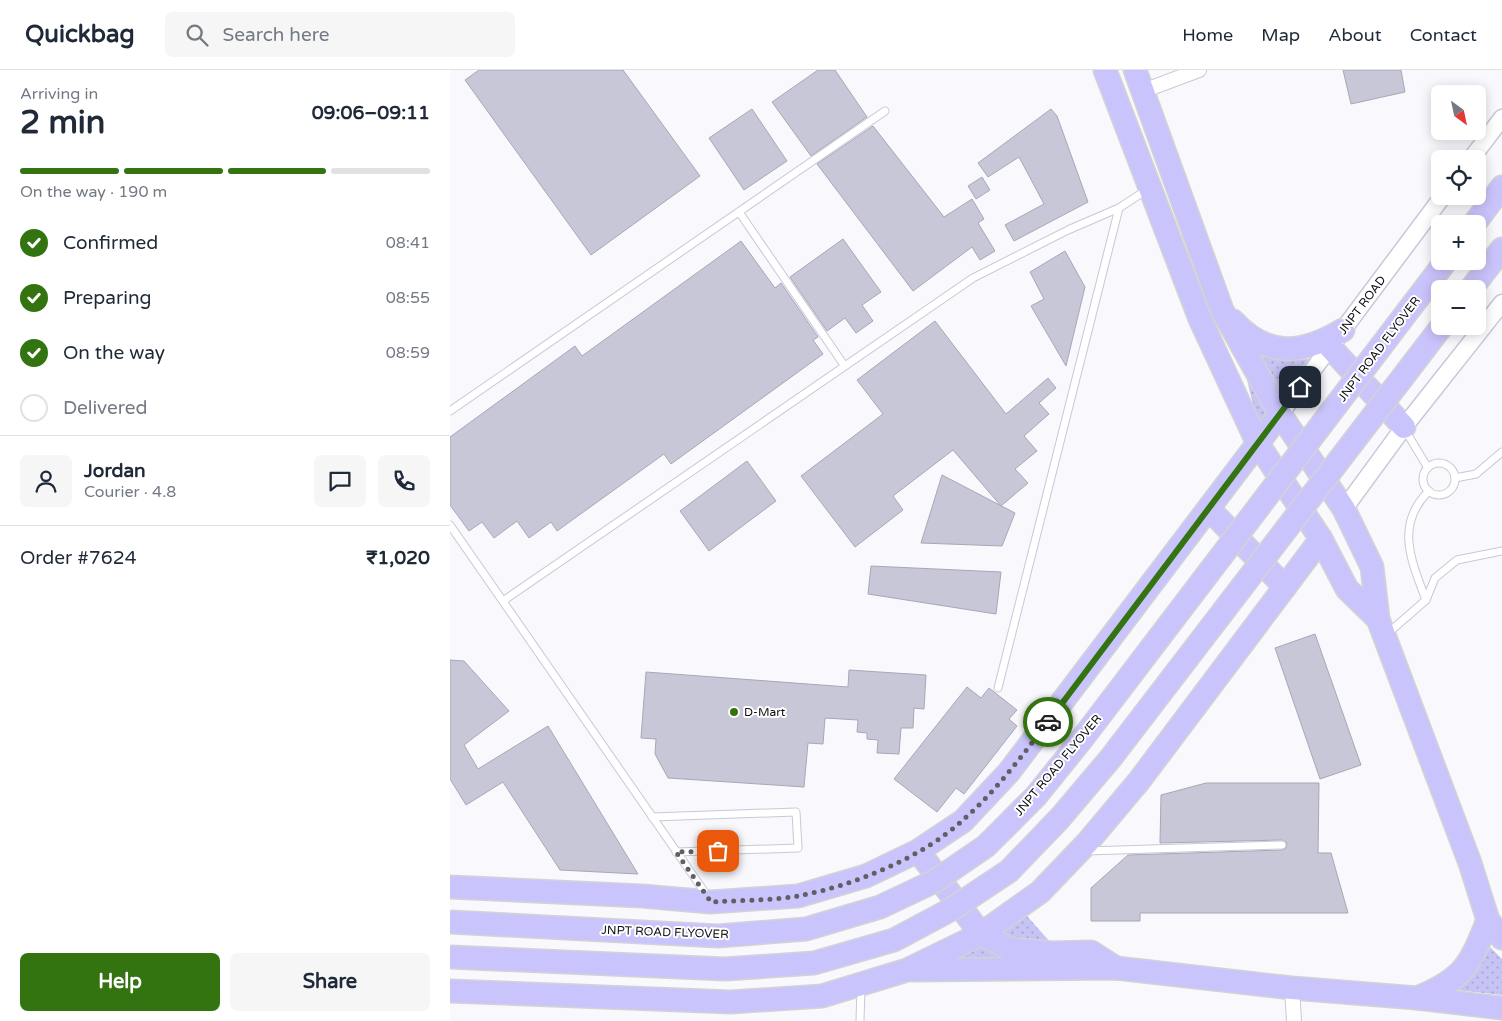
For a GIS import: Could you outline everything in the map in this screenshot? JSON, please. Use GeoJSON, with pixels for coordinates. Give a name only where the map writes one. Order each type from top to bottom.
{"type":"FeatureCollection","features":[{"type":"Feature","properties":{"kind":"highway"},"geometry":{"type":"LineString","coordinates":[[1105,70],[1200,319],[1258,444],[1321,539],[1347,589],[1381,627]]}},
{"type":"Feature","properties":{"kind":"highway"},"geometry":{"type":"LineString","coordinates":[[1135,70],[1222,310],[1280,414],[1344,509],[1372,567],[1381,627],[1486,912],[1502,938]]}},
{"type":"Feature","properties":{"kind":"highway"},"geometry":{"type":"LineString","coordinates":[[1481,215],[1502,187]]}},
{"type":"Feature","properties":{"kind":"highway"},"geometry":{"type":"LineString","coordinates":[[1478,280],[1502,249]]}},
{"type":"Feature","properties":{"kind":"highway","name":"JNPT ROAD FLYOVER"},"geometry":{"type":"LineString","coordinates":[[450,922],[718,936],[806,929],[880,907],[935,881],[986,846],[1036,796],[1088,731],[1439,270]]}},
{"type":"Feature","properties":{"kind":"highway"},"geometry":{"type":"LineString","coordinates":[[1222,310],[1237,325],[1256,339],[1280,349],[1311,347],[1336,338],[1404,427]]}},
{"type":"Feature","properties":{"kind":"highway"},"geometry":{"type":"LineString","coordinates":[[450,956],[724,969],[814,963],[894,940],[952,909],[1009,871],[1060,818],[1110,759],[1435,335]]}},
{"type":"Feature","properties":{"kind":"highway"},"geometry":{"type":"LineString","coordinates":[[450,887],[642,896],[711,902],[798,896],[866,876],[918,852],[963,821],[1009,772],[1280,414]]}},
{"type":"Feature","properties":{"kind":"highway"},"geometry":{"type":"LineString","coordinates":[[1209,508],[1284,587]]}},
{"type":"Feature","properties":{"kind":"highway"},"geometry":{"type":"LineString","coordinates":[[450,991],[731,1002],[822,996],[907,970],[981,934],[1040,892],[1078,852],[1138,781],[1321,539]]}},
{"type":"Feature","properties":{"kind":"highway"},"geometry":{"type":"LineString","coordinates":[[918,852],[981,934],[1010,949],[1052,953],[1091,952],[1116,968]]}},
{"type":"Feature","properties":{"kind":"highway"},"geometry":{"type":"LineString","coordinates":[[1417,998],[1446,985],[1465,969],[1476,949],[1486,912]]}},
{"type":"Feature","properties":{"kind":"highway"},"geometry":{"type":"LineString","coordinates":[[907,970],[1116,968],[1292,988],[1417,998],[1502,1008]]}},
{"type":"Feature","properties":{"kind":"street"},"geometry":{"type":"LineString","coordinates":[[1143,91],[1199,70]]}},
{"type":"Feature","properties":{"kind":"street"},"geometry":{"type":"LineString","coordinates":[[1479,150],[1502,118]]}},
{"type":"Feature","properties":{"kind":"street","name":"JNPT ROAD"},"geometry":{"type":"LineString","coordinates":[[1280,414],[1436,205]]}},
{"type":"Feature","properties":{"kind":"street"},"geometry":{"type":"LineString","coordinates":[[1344,509],[1404,427],[1502,303]]}},
{"type":"Feature","properties":{"kind":"street"},"geometry":{"type":"LineString","coordinates":[[1292,988],[1294,1021]]}},
{"type":"Feature","properties":{"kind":"lane"},"geometry":{"type":"LineString","coordinates":[[450,411],[885,111]]}},
{"type":"Feature","properties":{"kind":"lane"},"geometry":{"type":"LineString","coordinates":[[503,601],[844,365],[974,278],[1068,230],[1119,208],[1150,187]]}},
{"type":"Feature","properties":{"kind":"lane"},"geometry":{"type":"LineString","coordinates":[[998,688],[1119,208]]}},
{"type":"Feature","properties":{"kind":"lane"},"geometry":{"type":"LineString","coordinates":[[739,212],[844,365]]}},
{"type":"Feature","properties":{"kind":"lane"},"geometry":{"type":"LineString","coordinates":[[1404,427],[1428,468]]}},
{"type":"Feature","properties":{"kind":"lane"},"geometry":{"type":"LineString","coordinates":[[1455,478],[1476,474],[1502,452]]}},
{"type":"Feature","properties":{"kind":"lane"},"geometry":{"type":"LineString","coordinates":[[1437,463],[1451,469],[1455,478],[1448,492],[1438,495],[1429,492],[1423,483],[1428,468],[1437,463]]}},
{"type":"Feature","properties":{"kind":"lane"},"geometry":{"type":"LineString","coordinates":[[1426,600],[1410,557],[1407,531],[1419,501],[1429,492]]}},
{"type":"Feature","properties":{"kind":"lane"},"geometry":{"type":"LineString","coordinates":[[450,525],[711,902]]}},
{"type":"Feature","properties":{"kind":"lane"},"geometry":{"type":"LineString","coordinates":[[1381,627],[1426,600],[1435,578],[1457,560],[1502,551]]}},
{"type":"Feature","properties":{"kind":"lane"},"geometry":{"type":"LineString","coordinates":[[652,816],[796,812],[798,848],[676,852]]}},
{"type":"Feature","properties":{"kind":"lane"},"geometry":{"type":"LineString","coordinates":[[1078,852],[1282,845]]}},
{"type":"Feature","properties":{"kind":"lane"},"geometry":{"type":"LineString","coordinates":[[860,1021],[861,984]]}},
{"type":"Feature","properties":{"kind":"shaded area"},"geometry":{"type":"Polygon","coordinates":[[[1237,337],[1253,349],[1270,357],[1289,360],[1309,359],[1258,426],[1237,337]]]}},
{"type":"Feature","properties":{"kind":"shaded area"},"geometry":{"type":"Polygon","coordinates":[[[1027,916],[1050,942],[1074,962],[954,960],[980,947],[1027,916]]]}},
{"type":"Feature","properties":{"kind":"shaded area"},"geometry":{"type":"Polygon","coordinates":[[[1489,946],[1502,959],[1502,995],[1456,990],[1476,971],[1489,946]]]}},
{"type":"Feature","properties":{"kind":"building"},"geometry":{"type":"Polygon","coordinates":[[[479,70],[623,70],[700,176],[591,255],[465,80],[479,70]]]}},
{"type":"Feature","properties":{"kind":"building"},"geometry":{"type":"Polygon","coordinates":[[[818,70],[835,70],[867,117],[811,156],[772,102],[818,70]]]}},
{"type":"Feature","properties":{"kind":"building"},"geometry":{"type":"Polygon","coordinates":[[[1343,70],[1401,70],[1405,92],[1351,104],[1343,70]]]}},
{"type":"Feature","properties":{"kind":"building"},"geometry":{"type":"Polygon","coordinates":[[[752,109],[787,161],[744,190],[709,138],[752,109]]]}},
{"type":"Feature","properties":{"kind":"building"},"geometry":{"type":"Polygon","coordinates":[[[1051,109],[1057,116],[1088,202],[1014,241],[1005,225],[1044,204],[1019,157],[988,177],[978,163],[1051,109]]]}},
{"type":"Feature","properties":{"kind":"building"},"geometry":{"type":"Polygon","coordinates":[[[873,126],[944,217],[972,199],[984,219],[978,223],[995,251],[980,260],[972,247],[913,291],[817,164],[873,126]]]}},
{"type":"Feature","properties":{"kind":"building"},"geometry":{"type":"Polygon","coordinates":[[[982,177],[990,190],[976,199],[968,186],[982,177]]]}},
{"type":"Feature","properties":{"kind":"building"},"geometry":{"type":"Polygon","coordinates":[[[843,239],[881,292],[862,305],[873,321],[856,333],[845,318],[827,331],[790,277],[843,239]]]}},
{"type":"Feature","properties":{"kind":"building"},"geometry":{"type":"Polygon","coordinates":[[[741,241],[775,288],[781,283],[818,337],[813,340],[823,354],[671,464],[664,454],[557,531],[551,522],[529,538],[517,521],[494,538],[482,522],[469,531],[450,505],[450,437],[575,346],[582,356],[741,241]]]}},
{"type":"Feature","properties":{"kind":"building"},"geometry":{"type":"Polygon","coordinates":[[[1065,251],[1085,287],[1066,366],[1031,306],[1044,299],[1030,272],[1065,251]]]}},
{"type":"Feature","properties":{"kind":"building"},"geometry":{"type":"Polygon","coordinates":[[[935,321],[1006,414],[1048,378],[1056,388],[1039,403],[1049,414],[1024,436],[1037,451],[1015,469],[1028,483],[1001,506],[953,450],[893,496],[903,510],[855,547],[801,476],[883,414],[857,380],[935,321]]]}},
{"type":"Feature","properties":{"kind":"building"},"geometry":{"type":"Polygon","coordinates":[[[747,461],[776,501],[709,551],[680,511],[747,461]]]}},
{"type":"Feature","properties":{"kind":"building"},"geometry":{"type":"Polygon","coordinates":[[[942,475],[1015,513],[1002,546],[921,543],[942,475]]]}},
{"type":"Feature","properties":{"kind":"building"},"geometry":{"type":"Polygon","coordinates":[[[871,566],[1001,572],[996,614],[868,594],[871,566]]]}},
{"type":"Feature","properties":{"kind":"building"},"geometry":{"type":"Polygon","coordinates":[[[1315,634],[1361,765],[1320,779],[1275,648],[1315,634]]]}},
{"type":"Feature","properties":{"kind":"building"},"geometry":{"type":"Polygon","coordinates":[[[450,660],[464,661],[509,711],[464,745],[478,769],[548,726],[638,874],[560,870],[503,782],[466,805],[450,779],[450,660]]]}},
{"type":"Feature","properties":{"kind":"building","name":"D-Mart"},"geometry":{"type":"Polygon","coordinates":[[[849,670],[926,675],[924,709],[914,708],[913,728],[901,728],[899,754],[877,753],[878,740],[867,739],[867,733],[857,732],[858,720],[825,718],[823,744],[808,743],[804,787],[668,778],[655,754],[656,739],[641,738],[646,672],[848,687],[849,670]]]}},
{"type":"Feature","properties":{"kind":"building"},"geometry":{"type":"Polygon","coordinates":[[[967,687],[981,698],[989,688],[1017,710],[1009,719],[1017,726],[964,794],[956,788],[937,812],[894,779],[967,687]]]}},
{"type":"Feature","properties":{"kind":"building"},"geometry":{"type":"Polygon","coordinates":[[[1206,783],[1319,783],[1318,853],[1331,853],[1348,913],[1140,913],[1140,921],[1091,921],[1091,888],[1128,855],[1282,850],[1286,848],[1287,843],[1282,840],[1160,843],[1161,795],[1206,783]]]}},
{"type":"Feature","properties":{"kind":"way so far"},"geometry":{"type":"LineString","coordinates":[[718,851],[676,852],[711,902],[798,896],[866,876],[918,852],[963,821],[1009,772],[1048,722]]}},
{"type":"Feature","properties":{"kind":"place","name":"D-Mart"},"geometry":{"type":"Point","coordinates":[734,712]}},
{"type":"Feature","properties":{"kind":"route"},"geometry":{"type":"LineString","coordinates":[[1048,722],[1300,387]]}}]}
